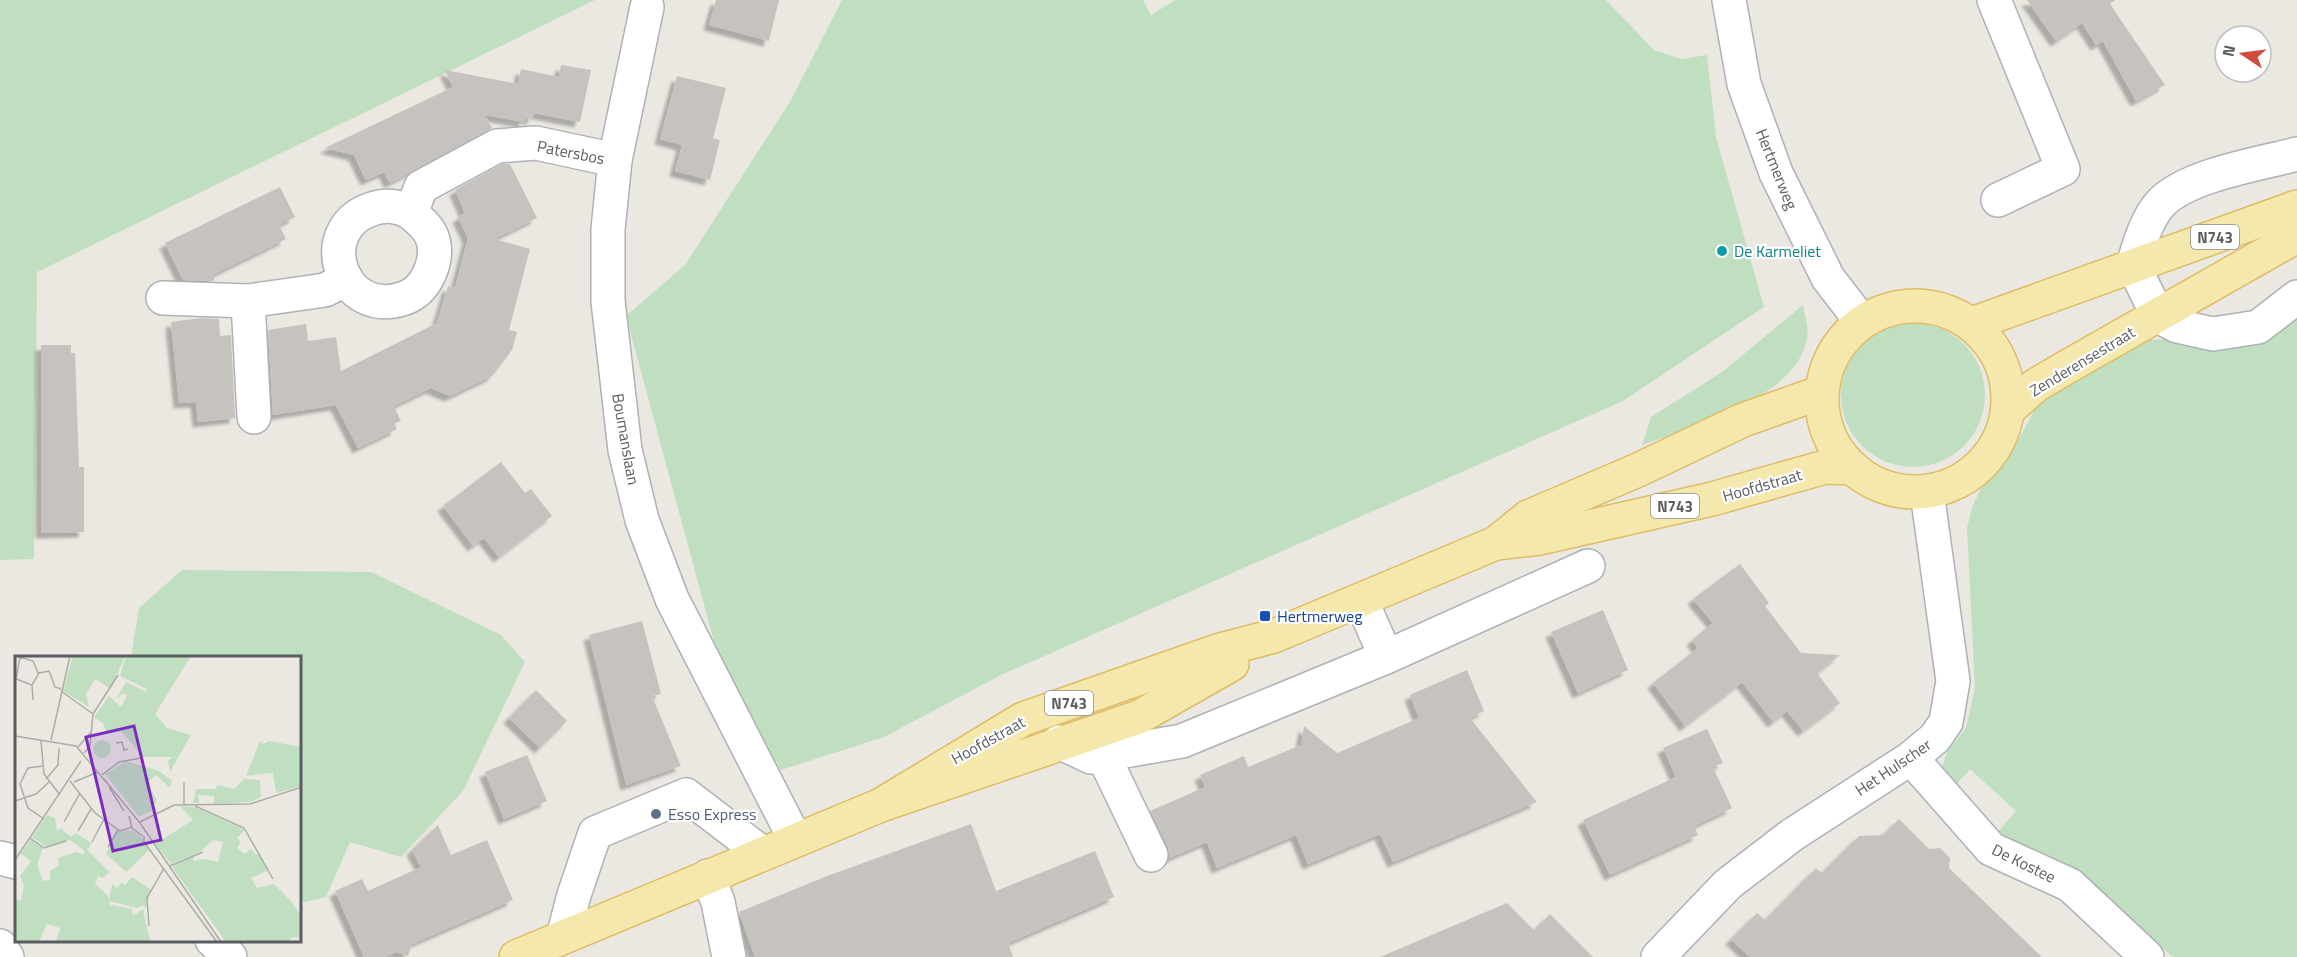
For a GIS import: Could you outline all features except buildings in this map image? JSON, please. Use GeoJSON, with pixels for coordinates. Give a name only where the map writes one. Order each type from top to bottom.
{"type":"FeatureCollection","features":[{"type":"Feature","properties":{"kind":"main road","name":"N743"},"geometry":{"type":"LineString","coordinates":[[1972,324],[2297,207]]}},
{"type":"Feature","properties":{"kind":"main road","name":"Zenderensestraat"},"geometry":{"type":"LineString","coordinates":[[2008,410],[2036,385],[2297,236]]}},
{"type":"Feature","properties":{"kind":"main road","name":"N743"},"geometry":{"type":"LineString","coordinates":[[1906,306],[1941,309],[1972,324],[1989,342],[2001,363],[2008,386],[2008,410],[2001,434],[1989,456],[1971,474],[1948,486],[1927,492],[1898,490],[1874,482],[1853,468],[1839,452],[1829,434],[1823,413],[1822,392],[1831,360],[1850,332],[1862,322],[1883,311],[1906,306]]}},
{"type":"Feature","properties":{"kind":"main road","name":"Hoofdstraat"},"geometry":{"type":"LineString","coordinates":[[881,805],[921,778],[1023,719],[1217,651],[1274,636],[1496,543],[1528,517],[1638,470],[1743,420],[1822,392]]}},
{"type":"Feature","properties":{"kind":"main road","name":"Hoofdstraat"},"geometry":{"type":"LineString","coordinates":[[1496,543],[1540,538],[1712,499],[1825,467],[1853,468]]}},
{"type":"Feature","properties":{"kind":"main road","name":"Hoofdstraat"},"geometry":{"type":"LineString","coordinates":[[516,957],[881,805],[1059,742],[1139,717],[1229,666],[1274,636]]}},
{"type":"Feature","properties":{"kind":"street","name":"Hertmerweg"},"geometry":{"type":"LineString","coordinates":[[1729,0],[1744,84],[1776,173],[1828,278],[1862,322]]}},
{"type":"Feature","properties":{"kind":"street"},"geometry":{"type":"LineString","coordinates":[[1994,0],[2063,169],[1998,200]]}},
{"type":"Feature","properties":{"kind":"street","name":"Boumanslaan"},"geometry":{"type":"LineString","coordinates":[[647,7],[615,160],[608,229],[608,301],[625,450],[642,519],[672,599],[705,658],[795,839]]}},
{"type":"Feature","properties":{"kind":"street","name":"Patersbos"},"geometry":{"type":"LineString","coordinates":[[411,213],[421,187],[497,146],[536,143],[615,160]]}},
{"type":"Feature","properties":{"kind":"street"},"geometry":{"type":"LineString","coordinates":[[2297,154],[2188,183],[2162,202],[2154,213],[2133,265],[2158,316],[2177,326],[2213,334],[2258,327],[2297,297]]}},
{"type":"Feature","properties":{"kind":"street"},"geometry":{"type":"LineString","coordinates":[[378,207],[395,207],[411,213],[428,231],[434,251],[433,267],[423,285],[411,296],[395,302],[380,302],[364,297],[350,286],[346,279],[341,271],[338,253],[344,231],[355,217],[378,207]]}},
{"type":"Feature","properties":{"kind":"street"},"geometry":{"type":"LineString","coordinates":[[163,298],[248,302],[325,290],[346,279]]}},
{"type":"Feature","properties":{"kind":"street"},"geometry":{"type":"LineString","coordinates":[[248,302],[254,417]]}},
{"type":"Feature","properties":{"kind":"street","name":"Het Hulscher"},"geometry":{"type":"LineString","coordinates":[[1658,957],[1728,884],[1792,835],[1911,758],[1935,738],[1946,722],[1953,681],[1927,492]]}},
{"type":"Feature","properties":{"kind":"street"},"geometry":{"type":"LineString","coordinates":[[1059,742],[1091,757],[1182,741],[1386,657],[1588,566]]}},
{"type":"Feature","properties":{"kind":"street"},"geometry":{"type":"LineString","coordinates":[[1361,600],[1386,657]]}},
{"type":"Feature","properties":{"kind":"street"},"geometry":{"type":"LineString","coordinates":[[1103,755],[1151,855]]}},
{"type":"Feature","properties":{"kind":"street","name":"De Kostee"},"geometry":{"type":"LineString","coordinates":[[1911,758],[1991,849],[2070,885],[2147,957]]}},
{"type":"Feature","properties":{"kind":"street"},"geometry":{"type":"LineString","coordinates":[[563,937],[574,895],[595,833],[686,795],[762,853]]}},
{"type":"Feature","properties":{"kind":"street"},"geometry":{"type":"LineString","coordinates":[[0,858],[15,862]]}},
{"type":"Feature","properties":{"kind":"street"},"geometry":{"type":"LineString","coordinates":[[708,876],[718,902],[729,957]]}},
{"type":"Feature","properties":{"kind":"street"},"geometry":{"type":"LineString","coordinates":[[214,942],[230,957]]}},
{"type":"Feature","properties":{"kind":"street"},"geometry":{"type":"LineString","coordinates":[[0,946],[7,957]]}},
{"type":"Feature","properties":{"kind":"green space"},"geometry":{"type":"Polygon","coordinates":[[[0,0],[595,0],[37,272],[34,559],[0,560],[0,0]]]}},
{"type":"Feature","properties":{"kind":"green space"},"geometry":{"type":"Polygon","coordinates":[[[842,0],[1143,0],[1151,15],[1175,0],[1606,0],[1654,50],[1681,59],[1707,55],[1716,137],[1764,307],[1623,401],[1001,675],[884,737],[781,770],[726,686],[626,316],[685,265],[791,100],[842,0]]]}},
{"type":"Feature","properties":{"kind":"green space"},"geometry":{"type":"Polygon","coordinates":[[[1803,305],[1807,338],[1799,359],[1784,378],[1740,407],[1642,445],[1651,417],[1722,372],[1803,305]]]}},
{"type":"Feature","properties":{"kind":"green space"},"geometry":{"type":"Polygon","coordinates":[[[2297,312],[2297,957],[2173,957],[2065,864],[1999,837],[1996,834],[2016,811],[1970,769],[1950,792],[1940,773],[1947,752],[1966,728],[1975,689],[1967,528],[1980,490],[2006,463],[2036,407],[2052,389],[2148,340],[2178,339],[2297,312]]]}},
{"type":"Feature","properties":{"kind":"green space"},"geometry":{"type":"Polygon","coordinates":[[[1913,323],[1940,329],[1964,344],[1979,368],[1985,395],[1979,422],[1964,446],[1940,461],[1913,467],[1886,461],[1862,446],[1847,422],[1841,395],[1847,368],[1862,344],[1886,329],[1913,323]]]}},
{"type":"Feature","properties":{"kind":"green space"},"geometry":{"type":"Polygon","coordinates":[[[182,570],[371,572],[501,635],[525,662],[463,791],[401,857],[350,842],[326,897],[305,902],[302,901],[302,656],[131,656],[139,608],[182,570]]]}},
{"type":"Feature","properties":{"kind":"place","name":"De Karmeliet"},"geometry":{"type":"Point","coordinates":[1722,251]}},
{"type":"Feature","properties":{"kind":"place","name":"Hertmerweg"},"geometry":{"type":"Point","coordinates":[1265,616]}},
{"type":"Feature","properties":{"kind":"place","name":"Esso Express"},"geometry":{"type":"Point","coordinates":[656,814]}}]}
